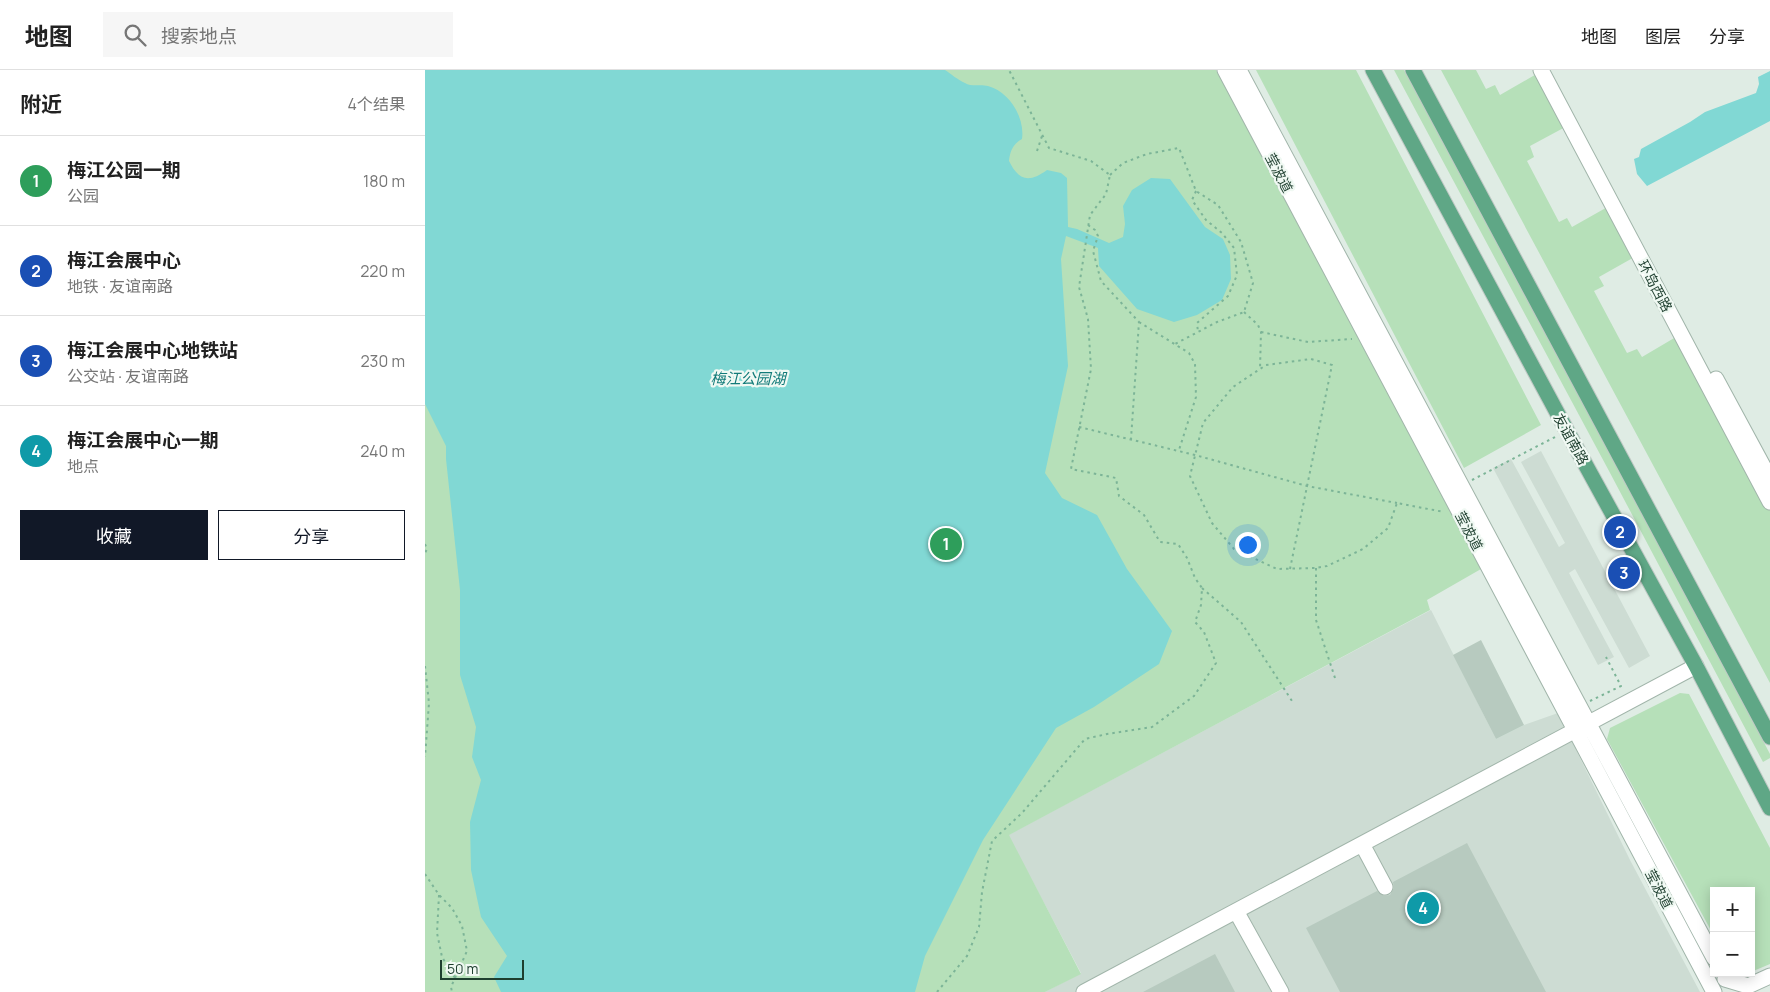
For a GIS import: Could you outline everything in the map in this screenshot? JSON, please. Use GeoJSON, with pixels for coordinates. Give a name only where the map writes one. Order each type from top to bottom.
{"type":"FeatureCollection","features":[{"type":"Feature","properties":{"kind":"main road","name":"友谊南路"},"geometry":{"type":"LineString","coordinates":[[1373,70],[1768,801]]}},
{"type":"Feature","properties":{"kind":"main road"},"geometry":{"type":"LineString","coordinates":[[1413,70],[1770,737]]}},
{"type":"Feature","properties":{"kind":"street","name":"莹波道"},"geometry":{"type":"LineString","coordinates":[[1225,70],[1461,515],[1710,951]]}},
{"type":"Feature","properties":{"kind":"street","name":"莹波道"},"geometry":{"type":"LineString","coordinates":[[1239,70],[1579,706],[1582,727],[1714,992]]}},
{"type":"Feature","properties":{"kind":"street","name":"环岛西路"},"geometry":{"type":"LineString","coordinates":[[1541,70],[1770,502]]}},
{"type":"Feature","properties":{"kind":"street","name":"环岛西路"},"geometry":{"type":"LineString","coordinates":[[1551,70],[1770,479]]}},
{"type":"Feature","properties":{"kind":"street"},"geometry":{"type":"LineString","coordinates":[[1084,992],[1696,666]]}},
{"type":"Feature","properties":{"kind":"street"},"geometry":{"type":"LineString","coordinates":[[1362,844],[1385,887]]}},
{"type":"Feature","properties":{"kind":"street"},"geometry":{"type":"LineString","coordinates":[[1236,911],[1281,992]]}},
{"type":"Feature","properties":{"kind":"street"},"geometry":{"type":"LineString","coordinates":[[1726,981],[1748,986],[1770,976]]}},
{"type":"Feature","properties":{"kind":"path"},"geometry":{"type":"LineString","coordinates":[[1009,70],[1049,148],[1091,162],[1110,176]]}},
{"type":"Feature","properties":{"kind":"path"},"geometry":{"type":"LineString","coordinates":[[1037,151],[1043,136]]}},
{"type":"Feature","properties":{"kind":"path"},"geometry":{"type":"LineString","coordinates":[[1244,312],[1253,282],[1241,242],[1217,206],[1196,191],[1179,148],[1147,154],[1123,163],[1110,176],[1107,194],[1090,215],[1079,287],[1088,319],[1091,369],[1071,469],[1115,478],[1119,496],[1144,515],[1160,542],[1178,544],[1202,588],[1241,622],[1292,701]]}},
{"type":"Feature","properties":{"kind":"path"},"geometry":{"type":"LineString","coordinates":[[1196,191],[1193,200],[1205,220],[1222,233],[1233,248],[1237,275],[1228,296],[1197,323],[1198,332]]}},
{"type":"Feature","properties":{"kind":"path"},"geometry":{"type":"LineString","coordinates":[[1088,227],[1095,230],[1098,236],[1093,252],[1101,281],[1139,322],[1189,352],[1195,364],[1196,397],[1178,451]]}},
{"type":"Feature","properties":{"kind":"path"},"geometry":{"type":"LineString","coordinates":[[1175,344],[1217,322],[1244,312]]}},
{"type":"Feature","properties":{"kind":"path"},"geometry":{"type":"LineString","coordinates":[[1244,312],[1258,326],[1261,332],[1260,369]]}},
{"type":"Feature","properties":{"kind":"path"},"geometry":{"type":"LineString","coordinates":[[1131,440],[1139,322]]}},
{"type":"Feature","properties":{"kind":"path"},"geometry":{"type":"LineString","coordinates":[[1261,332],[1308,342],[1336,339],[1368,340]]}},
{"type":"Feature","properties":{"kind":"path"},"geometry":{"type":"LineString","coordinates":[[1290,569],[1332,365],[1311,359],[1266,365],[1233,387],[1203,423],[1190,476],[1213,523],[1234,549],[1277,569],[1290,569],[1316,568],[1327,566],[1363,549],[1388,528],[1397,503]]}},
{"type":"Feature","properties":{"kind":"path"},"geometry":{"type":"LineString","coordinates":[[1079,428],[1195,455],[1307,486],[1461,515]]}},
{"type":"Feature","properties":{"kind":"path"},"geometry":{"type":"LineString","coordinates":[[1461,486],[1567,431]]}},
{"type":"Feature","properties":{"kind":"path"},"geometry":{"type":"LineString","coordinates":[[425,544],[427,549],[425,553]]}},
{"type":"Feature","properties":{"kind":"path"},"geometry":{"type":"LineString","coordinates":[[1316,568],[1316,620],[1335,678]]}},
{"type":"Feature","properties":{"kind":"path"},"geometry":{"type":"LineString","coordinates":[[937,992],[967,956],[979,927],[982,892],[992,841],[1022,813],[1085,739],[1153,727],[1194,696],[1216,663],[1204,632],[1195,622],[1201,605],[1202,588]]}},
{"type":"Feature","properties":{"kind":"path"},"geometry":{"type":"LineString","coordinates":[[1579,706],[1621,686],[1606,657]]}},
{"type":"Feature","properties":{"kind":"path"},"geometry":{"type":"LineString","coordinates":[[425,666],[429,704],[425,757]]}},
{"type":"Feature","properties":{"kind":"path"},"geometry":{"type":"LineString","coordinates":[[425,874],[452,908],[462,926],[467,951],[451,987],[452,992]]}},
{"type":"Feature","properties":{"kind":"path"},"geometry":{"type":"LineString","coordinates":[[439,894],[437,933],[442,957],[455,978]]}},
{"type":"Feature","properties":{"kind":"shaded area"},"geometry":{"type":"Polygon","coordinates":[[[1541,451],[1650,656],[1629,668],[1575,569],[1569,573],[1614,657],[1598,665],[1493,468],[1511,459],[1559,547],[1565,543],[1521,462],[1541,451]]]}},
{"type":"Feature","properties":{"kind":"shaded area"},"geometry":{"type":"Polygon","coordinates":[[[1431,610],[1496,739],[1524,725],[1558,713],[1630,860],[1700,992],[1045,992],[1081,973],[1008,835],[1431,610]]]}},
{"type":"Feature","properties":{"kind":"green space","name":"梅江公园湖"},"geometry":{"type":"Polygon","coordinates":[[[425,70],[1216,70],[1481,569],[1427,600],[1430,610],[1009,835],[1081,974],[1045,992],[425,992],[425,70]]]}},
{"type":"Feature","properties":{"kind":"green space"},"geometry":{"type":"Polygon","coordinates":[[[1256,70],[1356,70],[1541,425],[1464,468],[1256,70]]]}},
{"type":"Feature","properties":{"kind":"green space"},"geometry":{"type":"Polygon","coordinates":[[[1394,70],[1404,70],[1618,465],[1770,754],[1770,758],[1763,762],[1609,471],[1394,70]]]}},
{"type":"Feature","properties":{"kind":"green space"},"geometry":{"type":"Polygon","coordinates":[[[1441,70],[1476,70],[1486,89],[1495,85],[1500,95],[1540,72],[1569,125],[1530,146],[1534,157],[1527,161],[1559,222],[1567,218],[1572,227],[1611,205],[1638,255],[1599,277],[1604,286],[1594,291],[1627,353],[1637,349],[1642,357],[1681,334],[1770,499],[1770,683],[1441,70]]]}},
{"type":"Feature","properties":{"kind":"green space"},"geometry":{"type":"Polygon","coordinates":[[[1680,693],[1689,694],[1770,848],[1770,964],[1755,970],[1755,887],[1710,887],[1710,929],[1607,739],[1610,728],[1680,693]]]}},
{"type":"Feature","properties":{"kind":"water","name":"梅江公园湖"},"geometry":{"type":"Polygon","coordinates":[[[425,70],[945,70],[967,84],[985,85],[996,89],[1009,100],[1021,123],[1022,139],[1012,148],[1009,161],[1017,173],[1025,178],[1035,177],[1047,170],[1061,173],[1067,178],[1068,227],[1109,243],[1123,237],[1125,224],[1123,206],[1132,190],[1151,178],[1170,179],[1205,227],[1223,239],[1230,255],[1231,279],[1222,300],[1197,315],[1174,322],[1137,309],[1099,266],[1098,248],[1066,236],[1061,259],[1068,366],[1045,473],[1062,498],[1097,515],[1127,569],[1172,631],[1159,664],[1094,707],[1056,728],[983,840],[925,956],[915,992],[501,992],[494,977],[507,956],[481,917],[471,870],[470,822],[481,780],[472,757],[476,727],[460,675],[460,590],[446,446],[425,404],[425,70]]]}},
{"type":"Feature","properties":{"kind":"water"},"geometry":{"type":"Polygon","coordinates":[[[1770,71],[1770,121],[1647,186],[1637,174],[1634,159],[1639,157],[1641,149],[1705,112],[1756,93],[1759,84],[1758,77],[1770,71]]]}},
{"type":"Feature","properties":{"kind":"building"},"geometry":{"type":"Polygon","coordinates":[[[1481,640],[1524,725],[1496,739],[1453,655],[1481,640]]]}},
{"type":"Feature","properties":{"kind":"building"},"geometry":{"type":"Polygon","coordinates":[[[1467,843],[1546,992],[1340,992],[1306,928],[1377,891],[1384,896],[1390,895],[1394,888],[1393,882],[1467,843]]]}},
{"type":"Feature","properties":{"kind":"building"},"geometry":{"type":"Polygon","coordinates":[[[1215,954],[1235,992],[1143,992],[1215,954]]]}},
{"type":"Feature","properties":{"kind":"place","name":"梅江会展中心"},"geometry":{"type":"Point","coordinates":[1620,532]}},
{"type":"Feature","properties":{"kind":"place","name":"梅江公园一期"},"geometry":{"type":"Point","coordinates":[946,544]}},
{"type":"Feature","properties":{"kind":"place","name":"梅江会展中心地铁站"},"geometry":{"type":"Point","coordinates":[1624,573]}},
{"type":"Feature","properties":{"kind":"place","name":"梅江会展中心一期"},"geometry":{"type":"Point","coordinates":[1423,908]}}]}
